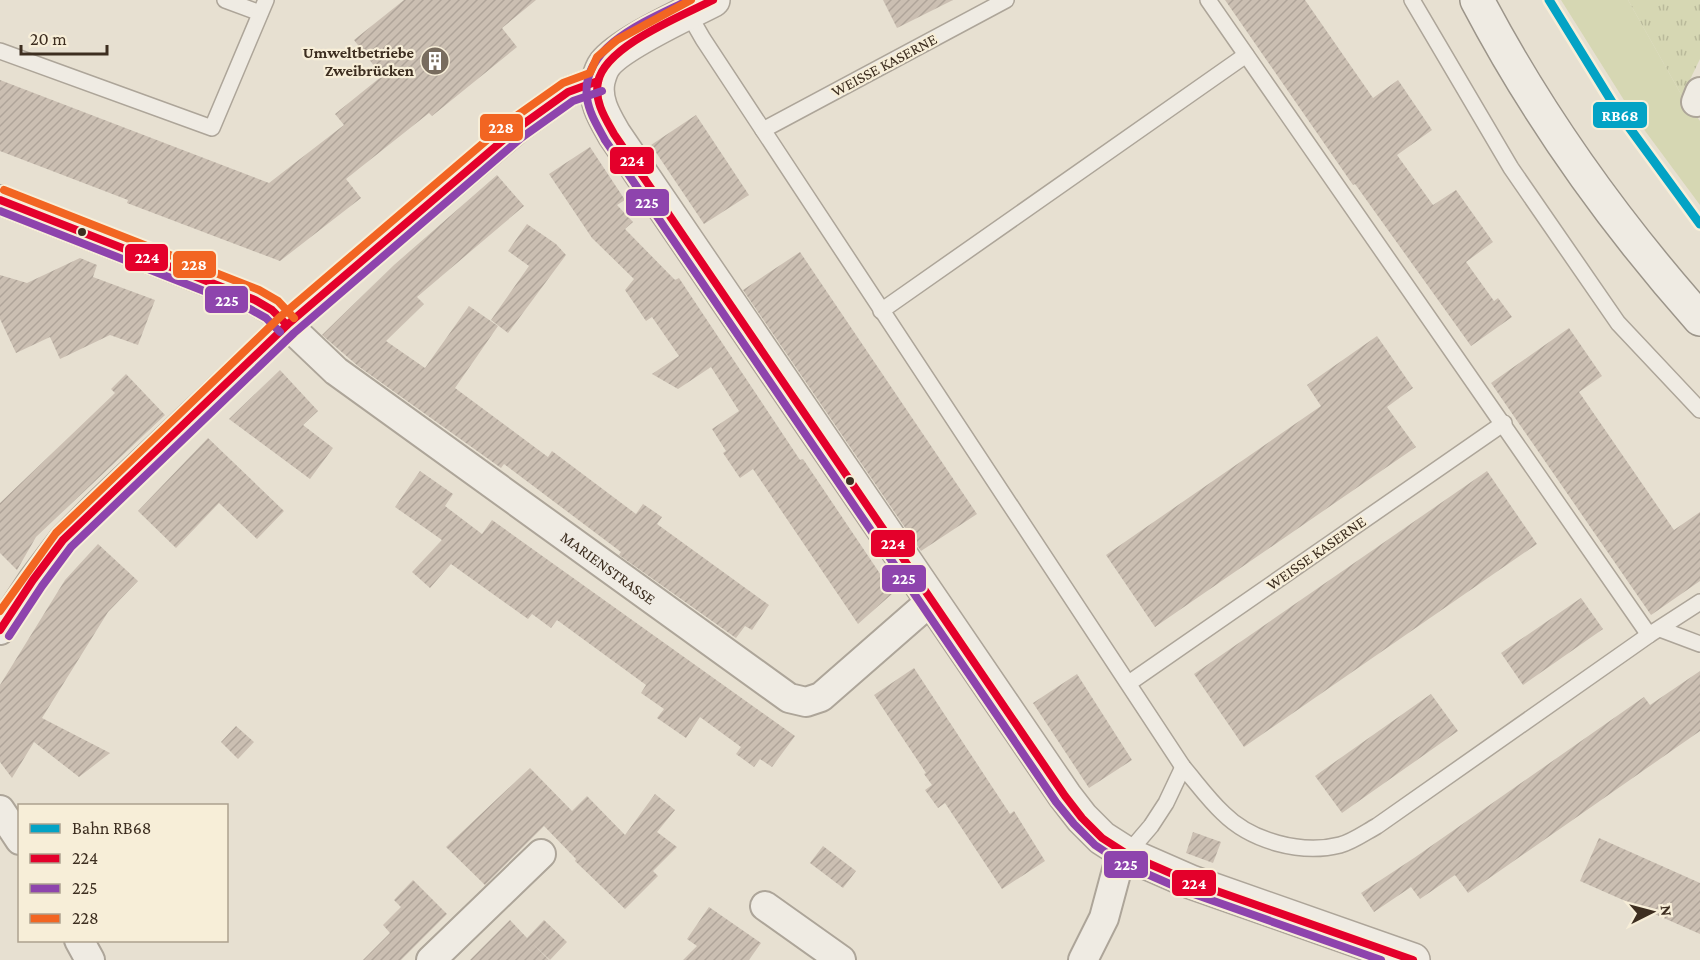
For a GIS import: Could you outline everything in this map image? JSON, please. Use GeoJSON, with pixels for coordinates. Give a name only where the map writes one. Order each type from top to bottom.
{"type":"FeatureCollection","features":[{"type":"Feature","properties":{"kind":"street"},"geometry":{"type":"LineString","coordinates":[[1478,0],[1508,59],[1577,166],[1660,273],[1700,319]]}},
{"type":"Feature","properties":{"kind":"street"},"geometry":{"type":"LineString","coordinates":[[701,7],[623,49],[605,64],[598,81],[598,99],[602,112],[614,134],[1082,818],[1102,838],[1126,854],[1191,882],[1413,960]]}},
{"type":"Feature","properties":{"kind":"street"},"geometry":{"type":"LineString","coordinates":[[0,630],[63,540],[105,497],[287,325],[515,130],[568,92],[598,81]]}},
{"type":"Feature","properties":{"kind":"street","name":"MARIENSTRASSE"},"geometry":{"type":"LineString","coordinates":[[0,200],[255,300],[272,310],[336,371],[789,698],[806,702],[821,697],[932,600]]}},
{"type":"Feature","properties":{"kind":"street"},"geometry":{"type":"LineString","coordinates":[[0,810],[18,837]]}},
{"type":"Feature","properties":{"kind":"street"},"geometry":{"type":"LineString","coordinates":[[431,960],[541,854]]}},
{"type":"Feature","properties":{"kind":"street"},"geometry":{"type":"LineString","coordinates":[[1083,960],[1104,918],[1118,866],[1126,854]]}},
{"type":"Feature","properties":{"kind":"street"},"geometry":{"type":"LineString","coordinates":[[765,906],[841,960]]}},
{"type":"Feature","properties":{"kind":"street"},"geometry":{"type":"LineString","coordinates":[[80,942],[90,960]]}},
{"type":"Feature","properties":{"kind":"lane"},"geometry":{"type":"LineString","coordinates":[[0,51],[212,128],[263,7],[225,0]]}},
{"type":"Feature","properties":{"kind":"lane","name":"WEISSE KASERNE"},"geometry":{"type":"LineString","coordinates":[[763,130],[1006,0]]}},
{"type":"Feature","properties":{"kind":"lane"},"geometry":{"type":"LineString","coordinates":[[1208,0],[1504,423],[1655,632],[1700,644]]}},
{"type":"Feature","properties":{"kind":"lane"},"geometry":{"type":"LineString","coordinates":[[1412,0],[1511,168],[1618,323],[1700,410]]}},
{"type":"Feature","properties":{"kind":"lane"},"geometry":{"type":"LineString","coordinates":[[701,7],[763,130],[881,311],[1183,767],[1223,814],[1245,830],[1271,841],[1305,849],[1341,845],[1377,826],[1700,602]]}},
{"type":"Feature","properties":{"kind":"lane"},"geometry":{"type":"LineString","coordinates":[[881,311],[1246,55]]}},
{"type":"Feature","properties":{"kind":"lane","name":"WEISSE KASERNE"},"geometry":{"type":"LineString","coordinates":[[1129,683],[1504,423]]}},
{"type":"Feature","properties":{"kind":"lane"},"geometry":{"type":"LineString","coordinates":[[1126,854],[1151,826],[1166,803],[1183,767]]}},
{"type":"Feature","properties":{"kind":"green space"},"geometry":{"type":"Polygon","coordinates":[[[1561,0],[1628,0],[1682,96],[1700,121],[1700,205],[1634,116],[1561,0]]]}},
{"type":"Feature","properties":{"kind":"green space"},"geometry":{"type":"Polygon","coordinates":[[[1628,0],[1700,0],[1700,59],[1682,96],[1628,0]]]}},
{"type":"Feature","properties":{"kind":"building"},"geometry":{"type":"Polygon","coordinates":[[[404,0],[536,0],[502,28],[517,47],[432,116],[429,113],[346,179],[361,198],[280,261],[127,203],[128,200],[0,151],[0,80],[269,183],[344,125],[335,114],[382,76],[354,40],[404,0]]]}},
{"type":"Feature","properties":{"kind":"building"},"geometry":{"type":"Polygon","coordinates":[[[883,0],[953,0],[897,28],[883,0]]]}},
{"type":"Feature","properties":{"kind":"building"},"geometry":{"type":"Polygon","coordinates":[[[1225,0],[1305,0],[1373,98],[1398,80],[1432,130],[1397,155],[1433,205],[1456,190],[1493,242],[1466,262],[1494,301],[1498,298],[1512,317],[1471,346],[1355,184],[1353,185],[1225,0]]]}},
{"type":"Feature","properties":{"kind":"building"},"geometry":{"type":"Polygon","coordinates":[[[696,115],[749,195],[704,224],[651,145],[696,115]]]}},
{"type":"Feature","properties":{"kind":"building"},"geometry":{"type":"Polygon","coordinates":[[[590,147],[625,200],[617,205],[633,222],[625,229],[675,280],[679,278],[800,460],[803,459],[893,593],[858,624],[753,469],[740,478],[723,453],[726,451],[712,429],[739,411],[711,367],[678,389],[652,374],[679,356],[652,317],[646,321],[625,290],[634,279],[592,238],[549,174],[590,147]]]}},
{"type":"Feature","properties":{"kind":"building"},"geometry":{"type":"Polygon","coordinates":[[[497,175],[524,206],[417,297],[424,304],[386,341],[425,368],[469,306],[498,326],[455,388],[548,457],[552,451],[636,514],[643,504],[662,517],[657,524],[769,605],[752,630],[745,626],[736,638],[619,555],[621,552],[504,464],[501,468],[358,366],[322,335],[394,265],[497,175]]]}},
{"type":"Feature","properties":{"kind":"building"},"geometry":{"type":"Polygon","coordinates":[[[527,224],[556,244],[566,255],[508,333],[491,320],[529,266],[508,251],[527,224]]]}},
{"type":"Feature","properties":{"kind":"building"},"geometry":{"type":"Polygon","coordinates":[[[800,252],[977,514],[921,551],[743,290],[800,252]]]}},
{"type":"Feature","properties":{"kind":"building"},"geometry":{"type":"Polygon","coordinates":[[[80,258],[97,265],[93,277],[155,300],[138,345],[110,335],[60,359],[50,337],[16,353],[0,319],[0,275],[27,283],[80,258]]]}},
{"type":"Feature","properties":{"kind":"building"},"geometry":{"type":"Polygon","coordinates":[[[1569,328],[1602,376],[1579,392],[1674,530],[1700,512],[1700,581],[1651,615],[1491,383],[1569,328]]]}},
{"type":"Feature","properties":{"kind":"building"},"geometry":{"type":"Polygon","coordinates":[[[1377,336],[1413,388],[1387,407],[1416,447],[1155,627],[1106,555],[1321,406],[1307,385],[1377,336]]]}},
{"type":"Feature","properties":{"kind":"building"},"geometry":{"type":"Polygon","coordinates":[[[280,370],[318,411],[303,425],[333,448],[310,479],[229,419],[280,370]]]}},
{"type":"Feature","properties":{"kind":"building"},"geometry":{"type":"Polygon","coordinates":[[[126,374],[165,415],[36,537],[17,570],[0,553],[0,503],[115,393],[111,389],[126,374]]]}},
{"type":"Feature","properties":{"kind":"building"},"geometry":{"type":"Polygon","coordinates":[[[208,438],[284,511],[257,539],[219,503],[176,548],[138,511],[208,438]]]}},
{"type":"Feature","properties":{"kind":"building"},"geometry":{"type":"Polygon","coordinates":[[[420,471],[453,494],[445,506],[482,534],[492,520],[795,736],[772,767],[760,759],[754,767],[736,754],[741,747],[700,717],[686,738],[657,718],[664,709],[641,693],[646,685],[557,620],[551,628],[532,614],[528,619],[451,564],[430,588],[412,572],[442,540],[395,507],[420,471]]]}},
{"type":"Feature","properties":{"kind":"building"},"geometry":{"type":"Polygon","coordinates":[[[1487,471],[1537,544],[1244,747],[1194,674],[1487,471]]]}},
{"type":"Feature","properties":{"kind":"building"},"geometry":{"type":"Polygon","coordinates":[[[98,544],[138,581],[108,612],[42,718],[110,753],[79,777],[34,742],[12,778],[0,762],[0,685],[65,580],[98,544]]]}},
{"type":"Feature","properties":{"kind":"building"},"geometry":{"type":"Polygon","coordinates":[[[1581,598],[1603,629],[1523,685],[1501,653],[1581,598]]]}},
{"type":"Feature","properties":{"kind":"building"},"geometry":{"type":"Polygon","coordinates":[[[914,668],[1010,814],[1014,811],[1045,861],[1002,889],[945,803],[938,808],[925,790],[932,785],[924,774],[926,773],[874,695],[914,668]]]}},
{"type":"Feature","properties":{"kind":"building"},"geometry":{"type":"Polygon","coordinates":[[[1700,671],[1700,731],[1468,893],[1455,875],[1420,899],[1411,887],[1374,912],[1361,893],[1644,697],[1650,705],[1700,671]]]}},
{"type":"Feature","properties":{"kind":"building"},"geometry":{"type":"Polygon","coordinates":[[[1077,674],[1132,760],[1089,788],[1033,703],[1077,674]]]}},
{"type":"Feature","properties":{"kind":"building"},"geometry":{"type":"Polygon","coordinates":[[[1431,694],[1458,731],[1342,813],[1315,776],[1431,694]]]}},
{"type":"Feature","properties":{"kind":"building"},"geometry":{"type":"Polygon","coordinates":[[[236,726],[254,742],[238,759],[221,742],[236,726]]]}},
{"type":"Feature","properties":{"kind":"building"},"geometry":{"type":"Polygon","coordinates":[[[530,768],[572,811],[587,796],[625,835],[655,794],[675,810],[657,832],[677,847],[653,871],[658,876],[625,909],[575,861],[576,859],[544,826],[485,885],[446,847],[530,768]]]}},
{"type":"Feature","properties":{"kind":"building"},"geometry":{"type":"Polygon","coordinates":[[[1193,832],[1221,842],[1213,863],[1186,853],[1193,832]]]}},
{"type":"Feature","properties":{"kind":"building"},"geometry":{"type":"Polygon","coordinates":[[[1599,838],[1700,883],[1700,934],[1580,881],[1599,838]]]}},
{"type":"Feature","properties":{"kind":"building"},"geometry":{"type":"Polygon","coordinates":[[[823,846],[856,871],[843,888],[810,863],[823,846]]]}},
{"type":"Feature","properties":{"kind":"building"},"geometry":{"type":"Polygon","coordinates":[[[413,880],[447,914],[401,960],[363,960],[390,933],[383,925],[401,907],[394,900],[413,880]]]}},
{"type":"Feature","properties":{"kind":"building"},"geometry":{"type":"Polygon","coordinates":[[[709,907],[761,943],[749,960],[683,960],[697,946],[687,939],[709,907]]]}},
{"type":"Feature","properties":{"kind":"building"},"geometry":{"type":"Polygon","coordinates":[[[510,920],[527,938],[544,920],[567,942],[550,960],[533,944],[549,960],[470,960],[510,920]]]}},
{"type":"Feature","properties":{"kind":"rail line","name":"RB68"},"geometry":{"type":"LineString","coordinates":[[1549,0],[1620,115],[1700,224]]}},
{"type":"Feature","properties":{"kind":"transit line","name":"225"},"geometry":{"type":"LineString","coordinates":[[689,0],[638,25],[606,49],[595,63],[588,79],[587,98],[594,120],[605,140],[1056,802],[1095,845],[1122,863],[1188,892],[1381,960]]}},
{"type":"Feature","properties":{"kind":"transit line","name":"228"},"geometry":{"type":"LineString","coordinates":[[0,611],[56,533],[280,317],[508,122],[563,83],[590,73],[597,57],[617,40],[691,0]]}},
{"type":"Feature","properties":{"kind":"transit line","name":"224"},"geometry":{"type":"LineString","coordinates":[[713,0],[665,23],[629,44],[615,56],[604,69],[598,82],[599,103],[604,116],[614,134],[1065,796],[1102,838],[1127,854],[1191,882],[1413,960]]}},
{"type":"Feature","properties":{"kind":"transit line","name":"224"},"geometry":{"type":"LineString","coordinates":[[0,630],[63,540],[287,325],[515,130],[568,92],[598,81]]}},
{"type":"Feature","properties":{"kind":"transit line","name":"225"},"geometry":{"type":"LineString","coordinates":[[9,636],[71,547],[294,333],[521,138],[573,101],[602,91]]}},
{"type":"Feature","properties":{"kind":"transit line","name":"228"},"geometry":{"type":"LineString","coordinates":[[4,190],[259,290],[278,301],[294,318]]}},
{"type":"Feature","properties":{"kind":"transit line","name":"224"},"geometry":{"type":"LineString","coordinates":[[0,200],[255,300],[272,310],[287,325]]}},
{"type":"Feature","properties":{"kind":"transit line","name":"225"},"geometry":{"type":"LineString","coordinates":[[0,211],[250,309],[266,318],[280,332]]}},
{"type":"Feature","properties":{"kind":"place","name":"Umweltbetriebe Zweibrücken"},"geometry":{"type":"Point","coordinates":[435,61]}}]}
